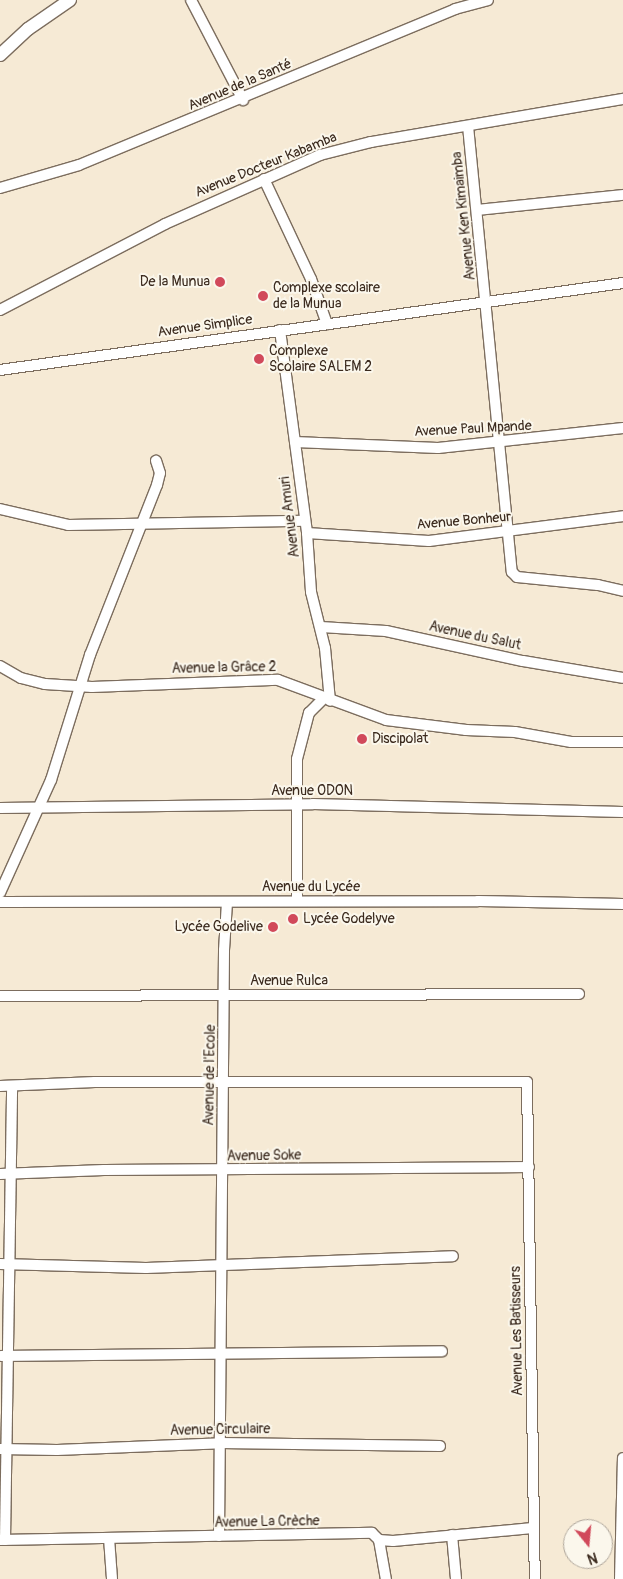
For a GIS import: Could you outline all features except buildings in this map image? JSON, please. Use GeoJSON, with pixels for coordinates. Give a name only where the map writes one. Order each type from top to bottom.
{"type":"FeatureCollection","features":[{"type":"Feature","properties":{"kind":"main road"},"geometry":{"type":"LineString","coordinates":[[0,55],[28,29],[70,0]]}},
{"type":"Feature","properties":{"kind":"street"},"geometry":{"type":"LineString","coordinates":[[191,0],[243,100]]}},
{"type":"Feature","properties":{"kind":"street","name":"Avenue de la Santé"},"geometry":{"type":"LineString","coordinates":[[0,188],[79,165],[243,100],[455,9],[488,0]]}},
{"type":"Feature","properties":{"kind":"street","name":"Avenue Docteur Kabamba"},"geometry":{"type":"LineString","coordinates":[[0,310],[139,236],[264,179],[349,147],[623,99]]}},
{"type":"Feature","properties":{"kind":"street","name":"Avenue Ken Kimaimba"},"geometry":{"type":"LineString","coordinates":[[468,126],[488,303],[507,532],[514,576],[623,591]]}},
{"type":"Feature","properties":{"kind":"street"},"geometry":{"type":"LineString","coordinates":[[264,179],[311,279],[327,324]]}},
{"type":"Feature","properties":{"kind":"street"},"geometry":{"type":"LineString","coordinates":[[477,210],[623,194]]}},
{"type":"Feature","properties":{"kind":"street","name":"Avenue Simplice"},"geometry":{"type":"LineString","coordinates":[[0,370],[623,283]]}},
{"type":"Feature","properties":{"kind":"street","name":"Avenue Amuri"},"geometry":{"type":"LineString","coordinates":[[280,330],[307,533],[311,592],[321,627],[326,700]]}},
{"type":"Feature","properties":{"kind":"street","name":"Avenue Paul Mpande"},"geometry":{"type":"LineString","coordinates":[[295,442],[438,448],[623,428]]}},
{"type":"Feature","properties":{"kind":"street"},"geometry":{"type":"LineString","coordinates":[[0,893],[51,780],[80,686],[144,522],[160,473],[156,461]]}},
{"type":"Feature","properties":{"kind":"street"},"geometry":{"type":"LineString","coordinates":[[0,509],[68,524],[305,521]]}},
{"type":"Feature","properties":{"kind":"street","name":"Avenue Bonheur"},"geometry":{"type":"LineString","coordinates":[[307,533],[429,541],[623,516]]}},
{"type":"Feature","properties":{"kind":"street","name":"Avenue du Salut"},"geometry":{"type":"LineString","coordinates":[[321,627],[386,630],[514,659],[623,678]]}},
{"type":"Feature","properties":{"kind":"street","name":"Avenue la Grâce 2"},"geometry":{"type":"LineString","coordinates":[[0,666],[21,678],[45,684],[80,686],[278,680],[288,682],[326,700],[386,720],[417,725],[515,732],[571,742],[623,742]]}},
{"type":"Feature","properties":{"kind":"street"},"geometry":{"type":"LineString","coordinates":[[297,901],[297,759],[302,732],[309,713],[326,700]]}},
{"type":"Feature","properties":{"kind":"street","name":"Avenue ODON"},"geometry":{"type":"LineString","coordinates":[[0,808],[297,805],[623,812]]}},
{"type":"Feature","properties":{"kind":"street","name":"Avenue du Lycée"},"geometry":{"type":"LineString","coordinates":[[0,902],[297,901],[623,904]]}},
{"type":"Feature","properties":{"kind":"street","name":"Avenue de l'Ecole"},"geometry":{"type":"LineString","coordinates":[[219,1536],[222,1170],[225,1082],[224,995],[227,902]]}},
{"type":"Feature","properties":{"kind":"street","name":"Avenue Rulca"},"geometry":{"type":"LineString","coordinates":[[0,996],[579,994]]}},
{"type":"Feature","properties":{"kind":"street"},"geometry":{"type":"LineString","coordinates":[[0,1086],[95,1082],[225,1082]]}},
{"type":"Feature","properties":{"kind":"street","name":"Avenue Les Batisseurs"},"geometry":{"type":"LineString","coordinates":[[225,1082],[527,1082],[534,1579]]}},
{"type":"Feature","properties":{"kind":"street"},"geometry":{"type":"LineString","coordinates":[[2,1540],[5,1174],[12,1086]]}},
{"type":"Feature","properties":{"kind":"street","name":"Avenue Soke"},"geometry":{"type":"LineString","coordinates":[[5,1174],[529,1167]]}},
{"type":"Feature","properties":{"kind":"street"},"geometry":{"type":"LineString","coordinates":[[4,1264],[146,1268],[453,1256]]}},
{"type":"Feature","properties":{"kind":"street"},"geometry":{"type":"LineString","coordinates":[[3,1356],[442,1351]]}},
{"type":"Feature","properties":{"kind":"street","name":"Avenue Circulaire"},"geometry":{"type":"LineString","coordinates":[[2,1448],[57,1450],[221,1443],[440,1446]]}},
{"type":"Feature","properties":{"kind":"street"},"geometry":{"type":"LineString","coordinates":[[620,1579],[623,1458]]}},
{"type":"Feature","properties":{"kind":"street","name":"Avenue La Crèche"},"geometry":{"type":"LineString","coordinates":[[2,1540],[372,1534],[379,1540],[532,1528]]}},
{"type":"Feature","properties":{"kind":"street"},"geometry":{"type":"LineString","coordinates":[[452,1535],[456,1579]]}},
{"type":"Feature","properties":{"kind":"street"},"geometry":{"type":"LineString","coordinates":[[110,1538],[112,1579]]}},
{"type":"Feature","properties":{"kind":"street"},"geometry":{"type":"LineString","coordinates":[[379,1540],[386,1579]]}},
{"type":"Feature","properties":{"kind":"place","name":"De la Munua"},"geometry":{"type":"Point","coordinates":[220,282]}},
{"type":"Feature","properties":{"kind":"place","name":"Complexe scolaire de la Munua"},"geometry":{"type":"Point","coordinates":[263,296]}},
{"type":"Feature","properties":{"kind":"place","name":"Complexe Scolaire SALEM 2"},"geometry":{"type":"Point","coordinates":[259,359]}},
{"type":"Feature","properties":{"kind":"place","name":"Discipolat"},"geometry":{"type":"Point","coordinates":[362,739]}},
{"type":"Feature","properties":{"kind":"place","name":"Lycée Godelyve"},"geometry":{"type":"Point","coordinates":[293,919]}},
{"type":"Feature","properties":{"kind":"place","name":"Lycée Godelive"},"geometry":{"type":"Point","coordinates":[273,927]}}]}
